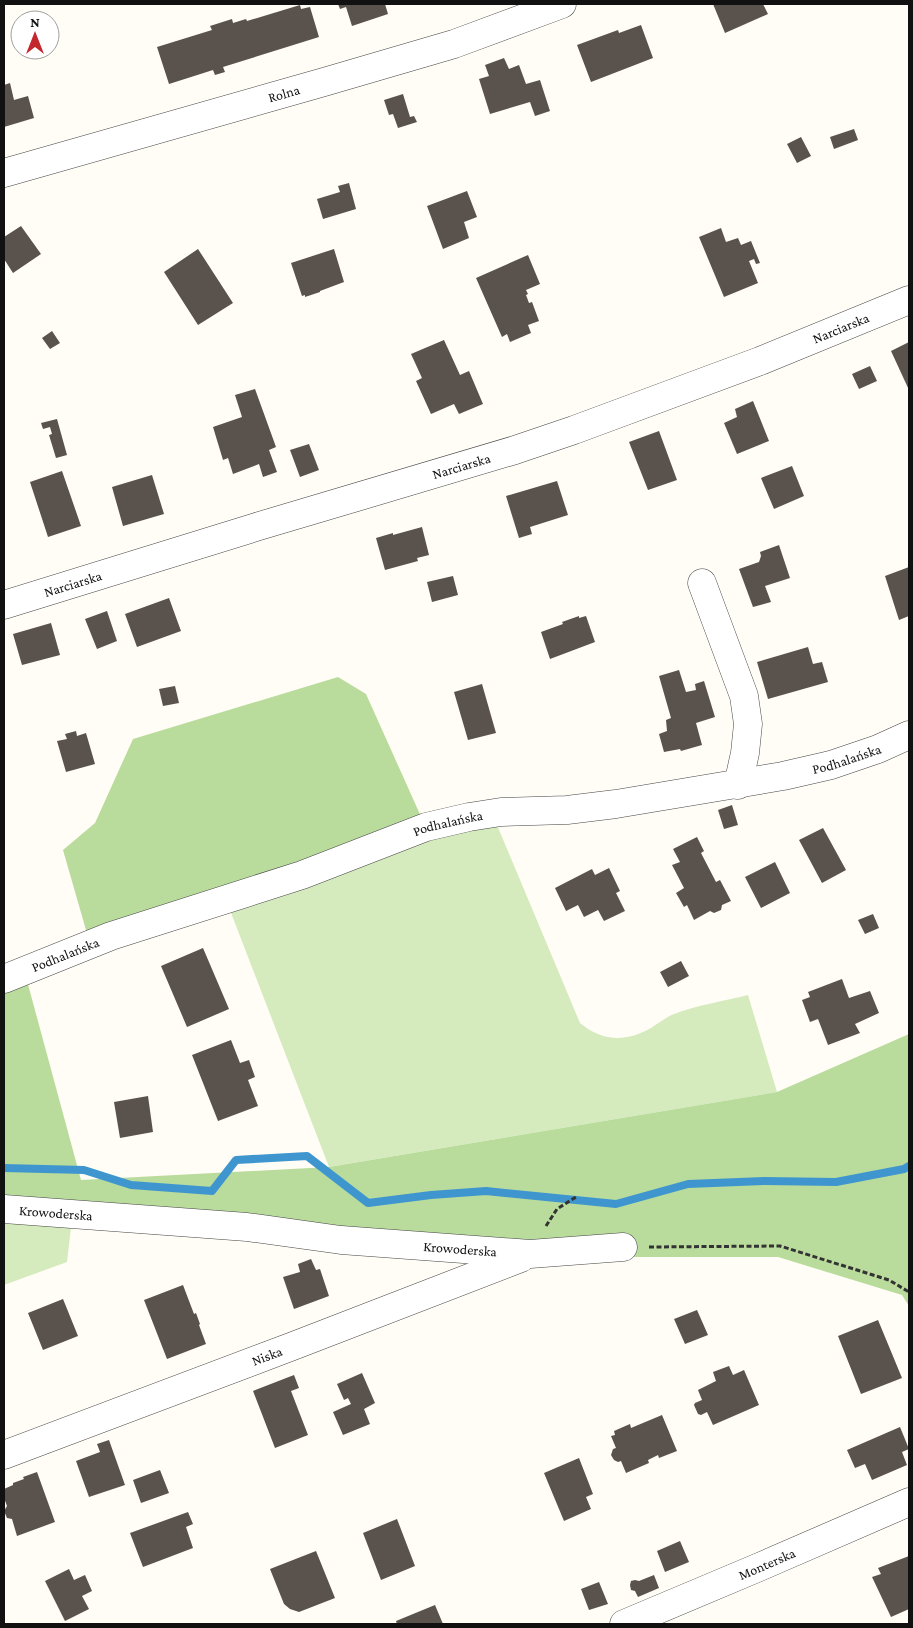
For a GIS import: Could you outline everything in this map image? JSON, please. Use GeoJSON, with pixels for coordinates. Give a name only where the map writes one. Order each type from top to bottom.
{"type":"FeatureCollection","features":[{"type":"Feature","properties":{"kind":"street","name":"Rolna"},"geometry":{"type":"LineString","coordinates":[[4,173],[306,88],[454,44],[562,4]]}},
{"type":"Feature","properties":{"kind":"street","name":"Narciarska"},"geometry":{"type":"LineString","coordinates":[[4,605],[515,450],[760,361],[909,300]]}},
{"type":"Feature","properties":{"kind":"street"},"geometry":{"type":"LineString","coordinates":[[702,583],[744,696],[748,724],[745,753],[738,785]]}},
{"type":"Feature","properties":{"kind":"street","name":"Podhalańska"},"geometry":{"type":"LineString","coordinates":[[4,979],[111,936],[302,875],[426,827],[501,812],[567,810],[738,785],[831,765],[878,749],[909,735]]}},
{"type":"Feature","properties":{"kind":"street","name":"Krowoderska"},"geometry":{"type":"LineString","coordinates":[[4,1209],[247,1227],[341,1240],[530,1254],[623,1247]]}},
{"type":"Feature","properties":{"kind":"street","name":"Niska"},"geometry":{"type":"LineString","coordinates":[[4,1455],[239,1367],[530,1254]]}},
{"type":"Feature","properties":{"kind":"street","name":"Monterska"},"geometry":{"type":"LineString","coordinates":[[624,1624],[909,1502]]}},
{"type":"Feature","properties":{"kind":"path"},"geometry":{"type":"LineString","coordinates":[[530,1254],[557,1209],[576,1197]]}},
{"type":"Feature","properties":{"kind":"path"},"geometry":{"type":"LineString","coordinates":[[623,1247],[780,1246],[889,1280],[909,1292]]}},
{"type":"Feature","properties":{"kind":"green space"},"geometry":{"type":"Polygon","coordinates":[[[338,677],[366,694],[423,821],[88,937],[63,850],[95,823],[133,739],[338,677]]]}},
{"type":"Feature","properties":{"kind":"green space"},"geometry":{"type":"Polygon","coordinates":[[[497,825],[580,1023],[597,1034],[606,1037],[624,1038],[642,1033],[674,1014],[748,995],[777,1092],[329,1167],[228,905],[427,832],[497,825]]]}},
{"type":"Feature","properties":{"kind":"green space"},"geometry":{"type":"Polygon","coordinates":[[[26,977],[81,1180],[329,1167],[777,1092],[909,1034],[909,1306],[902,1295],[778,1257],[630,1257],[4,1203],[4,986],[26,977]]]}},
{"type":"Feature","properties":{"kind":"green space"},"geometry":{"type":"Polygon","coordinates":[[[4,1214],[72,1219],[67,1262],[4,1285],[4,1214]]]}},
{"type":"Feature","properties":{"kind":"building"},"geometry":{"type":"Polygon","coordinates":[[[338,4],[385,4],[388,14],[352,26],[346,7],[340,9],[338,4]]]}},
{"type":"Feature","properties":{"kind":"building"},"geometry":{"type":"Polygon","coordinates":[[[713,4],[763,4],[768,14],[725,33],[713,4]]]}},
{"type":"Feature","properties":{"kind":"building"},"geometry":{"type":"Polygon","coordinates":[[[300,5],[301,9],[310,7],[319,37],[223,67],[225,72],[215,75],[213,70],[169,84],[157,47],[212,30],[210,26],[232,19],[233,23],[246,19],[247,21],[300,5]]]}},
{"type":"Feature","properties":{"kind":"building"},"geometry":{"type":"Polygon","coordinates":[[[641,25],[653,58],[591,82],[577,45],[618,30],[619,33],[641,25]]]}},
{"type":"Feature","properties":{"kind":"building"},"geometry":{"type":"Polygon","coordinates":[[[504,58],[509,69],[519,65],[526,84],[540,80],[550,111],[535,116],[530,102],[490,114],[479,79],[489,76],[485,65],[504,58]]]}},
{"type":"Feature","properties":{"kind":"building"},"geometry":{"type":"Polygon","coordinates":[[[10,83],[14,100],[28,96],[34,118],[4,127],[4,85],[10,83]]]}},
{"type":"Feature","properties":{"kind":"building"},"geometry":{"type":"Polygon","coordinates":[[[403,94],[410,117],[414,116],[417,122],[398,128],[393,114],[389,115],[384,100],[403,94]]]}},
{"type":"Feature","properties":{"kind":"building"},"geometry":{"type":"Polygon","coordinates":[[[854,129],[858,140],[834,149],[830,137],[854,129]]]}},
{"type":"Feature","properties":{"kind":"building"},"geometry":{"type":"Polygon","coordinates":[[[801,137],[811,156],[797,163],[787,144],[801,137]]]}},
{"type":"Feature","properties":{"kind":"building"},"geometry":{"type":"Polygon","coordinates":[[[349,183],[356,209],[323,219],[317,199],[340,192],[338,186],[349,183]]]}},
{"type":"Feature","properties":{"kind":"building"},"geometry":{"type":"Polygon","coordinates":[[[467,191],[477,217],[464,222],[469,238],[443,249],[427,206],[467,191]]]}},
{"type":"Feature","properties":{"kind":"building"},"geometry":{"type":"Polygon","coordinates":[[[21,226],[41,254],[13,273],[4,259],[4,237],[21,226]]]}},
{"type":"Feature","properties":{"kind":"building"},"geometry":{"type":"Polygon","coordinates":[[[721,228],[726,242],[738,238],[741,245],[751,241],[760,263],[756,264],[754,259],[749,261],[758,283],[724,297],[699,237],[721,228]]]}},
{"type":"Feature","properties":{"kind":"building"},"geometry":{"type":"Polygon","coordinates":[[[198,249],[233,303],[198,325],[164,272],[198,249]]]}},
{"type":"Feature","properties":{"kind":"building"},"geometry":{"type":"Polygon","coordinates":[[[334,249],[344,282],[305,297],[305,295],[302,296],[291,263],[334,249]]]}},
{"type":"Feature","properties":{"kind":"building"},"geometry":{"type":"Polygon","coordinates":[[[528,255],[540,284],[526,290],[528,294],[526,295],[529,303],[532,302],[539,321],[528,325],[531,333],[510,342],[507,334],[502,337],[476,278],[528,255]]]}},
{"type":"Feature","properties":{"kind":"building"},"geometry":{"type":"Polygon","coordinates":[[[52,331],[60,343],[50,349],[42,338],[52,331]]]}},
{"type":"Feature","properties":{"kind":"building"},"geometry":{"type":"Polygon","coordinates":[[[444,340],[460,375],[469,371],[483,404],[459,414],[454,404],[431,414],[416,381],[422,378],[411,354],[444,340]]]}},
{"type":"Feature","properties":{"kind":"building"},"geometry":{"type":"Polygon","coordinates":[[[909,342],[909,390],[891,351],[909,342]]]}},
{"type":"Feature","properties":{"kind":"building"},"geometry":{"type":"Polygon","coordinates":[[[870,366],[877,381],[859,389],[852,374],[870,366]]]}},
{"type":"Feature","properties":{"kind":"building"},"geometry":{"type":"Polygon","coordinates":[[[255,389],[276,447],[269,450],[277,472],[263,477],[259,464],[233,474],[228,458],[223,460],[213,427],[242,417],[235,395],[255,389]]]}},
{"type":"Feature","properties":{"kind":"building"},"geometry":{"type":"Polygon","coordinates":[[[753,401],[769,441],[737,454],[724,423],[737,417],[735,409],[753,401]]]}},
{"type":"Feature","properties":{"kind":"building"},"geometry":{"type":"Polygon","coordinates":[[[57,419],[67,455],[56,458],[49,435],[52,434],[50,427],[43,429],[41,423],[57,419]]]}},
{"type":"Feature","properties":{"kind":"building"},"geometry":{"type":"Polygon","coordinates":[[[659,431],[677,480],[648,490],[629,442],[659,431]]]}},
{"type":"Feature","properties":{"kind":"building"},"geometry":{"type":"Polygon","coordinates":[[[309,444],[319,470],[300,477],[290,450],[309,444]]]}},
{"type":"Feature","properties":{"kind":"building"},"geometry":{"type":"Polygon","coordinates":[[[792,466],[804,496],[774,509],[761,478],[792,466]]]}},
{"type":"Feature","properties":{"kind":"building"},"geometry":{"type":"Polygon","coordinates":[[[62,471],[81,526],[48,537],[30,482],[62,471]]]}},
{"type":"Feature","properties":{"kind":"building"},"geometry":{"type":"Polygon","coordinates":[[[152,475],[164,514],[123,526],[112,487],[152,475]]]}},
{"type":"Feature","properties":{"kind":"building"},"geometry":{"type":"Polygon","coordinates":[[[557,481],[568,515],[530,527],[532,534],[519,538],[506,496],[557,481]]]}},
{"type":"Feature","properties":{"kind":"building"},"geometry":{"type":"Polygon","coordinates":[[[422,527],[429,555],[417,558],[418,561],[385,570],[376,538],[422,527]]]}},
{"type":"Feature","properties":{"kind":"building"},"geometry":{"type":"Polygon","coordinates":[[[779,545],[790,578],[765,586],[771,602],[753,607],[739,569],[759,562],[760,552],[779,545]]]}},
{"type":"Feature","properties":{"kind":"building"},"geometry":{"type":"Polygon","coordinates":[[[909,567],[909,616],[899,620],[885,576],[909,567]]]}},
{"type":"Feature","properties":{"kind":"building"},"geometry":{"type":"Polygon","coordinates":[[[453,576],[458,595],[432,602],[427,582],[453,576]]]}},
{"type":"Feature","properties":{"kind":"building"},"geometry":{"type":"Polygon","coordinates":[[[169,598],[181,631],[137,647],[125,614],[169,598]]]}},
{"type":"Feature","properties":{"kind":"building"},"geometry":{"type":"Polygon","coordinates":[[[107,611],[117,641],[97,649],[85,619],[107,611]]]}},
{"type":"Feature","properties":{"kind":"building"},"geometry":{"type":"Polygon","coordinates":[[[579,616],[579,618],[586,616],[595,642],[550,659],[541,632],[579,616]]]}},
{"type":"Feature","properties":{"kind":"building"},"geometry":{"type":"Polygon","coordinates":[[[51,623],[60,655],[22,665],[13,634],[51,623]]]}},
{"type":"Feature","properties":{"kind":"building"},"geometry":{"type":"Polygon","coordinates":[[[808,647],[813,664],[822,662],[828,682],[768,699],[757,662],[808,647]]]}},
{"type":"Feature","properties":{"kind":"building"},"geometry":{"type":"Polygon","coordinates":[[[679,670],[686,692],[696,690],[695,684],[704,681],[715,717],[696,723],[702,745],[681,751],[680,749],[664,752],[659,734],[667,731],[666,720],[671,718],[659,676],[679,670]]]}},
{"type":"Feature","properties":{"kind":"building"},"geometry":{"type":"Polygon","coordinates":[[[482,684],[496,733],[468,740],[454,692],[482,684]]]}},
{"type":"Feature","properties":{"kind":"building"},"geometry":{"type":"Polygon","coordinates":[[[175,686],[179,703],[163,706],[159,689],[175,686]]]}},
{"type":"Feature","properties":{"kind":"building"},"geometry":{"type":"Polygon","coordinates":[[[76,731],[77,736],[86,733],[95,764],[66,772],[57,741],[67,739],[65,734],[76,731]]]}},
{"type":"Feature","properties":{"kind":"building"},"geometry":{"type":"Polygon","coordinates":[[[732,805],[738,825],[724,829],[718,810],[732,805]]]}},
{"type":"Feature","properties":{"kind":"building"},"geometry":{"type":"Polygon","coordinates":[[[823,828],[846,870],[822,883],[799,840],[823,828]]]}},
{"type":"Feature","properties":{"kind":"building"},"geometry":{"type":"Polygon","coordinates":[[[697,837],[704,851],[701,853],[716,882],[720,880],[731,901],[722,905],[721,910],[714,913],[710,911],[694,920],[687,905],[684,907],[676,893],[684,888],[672,865],[680,862],[673,849],[697,837]]]}},
{"type":"Feature","properties":{"kind":"building"},"geometry":{"type":"Polygon","coordinates":[[[775,862],[790,893],[761,908],[745,877],[775,862]]]}},
{"type":"Feature","properties":{"kind":"building"},"geometry":{"type":"Polygon","coordinates":[[[609,868],[620,891],[616,893],[625,911],[604,921],[598,910],[584,917],[578,905],[566,911],[555,888],[592,869],[595,875],[609,868]]]}},
{"type":"Feature","properties":{"kind":"building"},"geometry":{"type":"Polygon","coordinates":[[[873,914],[879,928],[865,934],[858,920],[873,914]]]}},
{"type":"Feature","properties":{"kind":"building"},"geometry":{"type":"Polygon","coordinates":[[[203,948],[229,1009],[187,1027],[161,966],[203,948]]]}},
{"type":"Feature","properties":{"kind":"building"},"geometry":{"type":"Polygon","coordinates":[[[681,961],[689,976],[668,987],[660,972],[681,961]]]}},
{"type":"Feature","properties":{"kind":"building"},"geometry":{"type":"Polygon","coordinates":[[[842,979],[849,998],[870,991],[879,1013],[855,1024],[860,1033],[828,1045],[818,1019],[810,1022],[802,1000],[810,997],[808,992],[842,979]]]}},
{"type":"Feature","properties":{"kind":"building"},"geometry":{"type":"Polygon","coordinates":[[[231,1040],[240,1063],[249,1060],[255,1077],[248,1080],[258,1106],[218,1121],[192,1055],[231,1040]]]}},
{"type":"Feature","properties":{"kind":"building"},"geometry":{"type":"Polygon","coordinates":[[[148,1096],[153,1132],[120,1138],[114,1102],[148,1096]]]}},
{"type":"Feature","properties":{"kind":"building"},"geometry":{"type":"Polygon","coordinates":[[[311,1259],[316,1270],[320,1269],[329,1296],[294,1309],[283,1277],[300,1272],[298,1264],[311,1259]]]}},
{"type":"Feature","properties":{"kind":"building"},"geometry":{"type":"Polygon","coordinates":[[[183,1285],[194,1314],[196,1313],[206,1344],[167,1359],[144,1300],[183,1285]]]}},
{"type":"Feature","properties":{"kind":"building"},"geometry":{"type":"Polygon","coordinates":[[[63,1299],[78,1336],[43,1350],[28,1313],[63,1299]]]}},
{"type":"Feature","properties":{"kind":"building"},"geometry":{"type":"Polygon","coordinates":[[[697,1310],[708,1335],[685,1344],[674,1319],[697,1310]]]}},
{"type":"Feature","properties":{"kind":"building"},"geometry":{"type":"Polygon","coordinates":[[[878,1320],[902,1378],[861,1394],[838,1336],[878,1320]]]}},
{"type":"Feature","properties":{"kind":"building"},"geometry":{"type":"Polygon","coordinates":[[[729,1366],[733,1375],[744,1370],[759,1405],[713,1425],[707,1412],[701,1415],[698,1414],[694,1405],[702,1400],[698,1390],[716,1381],[713,1372],[729,1366]]]}},
{"type":"Feature","properties":{"kind":"building"},"geometry":{"type":"Polygon","coordinates":[[[362,1373],[375,1403],[364,1409],[370,1424],[343,1435],[333,1412],[351,1404],[348,1398],[344,1400],[337,1384],[362,1373]]]}},
{"type":"Feature","properties":{"kind":"building"},"geometry":{"type":"Polygon","coordinates":[[[294,1375],[299,1388],[291,1391],[308,1435],[275,1448],[253,1391],[294,1375]]]}},
{"type":"Feature","properties":{"kind":"building"},"geometry":{"type":"Polygon","coordinates":[[[662,1415],[677,1451],[659,1458],[658,1455],[648,1460],[649,1463],[626,1473],[621,1461],[614,1460],[611,1455],[613,1449],[616,1448],[611,1436],[615,1435],[614,1431],[630,1424],[631,1428],[662,1415]]]}},
{"type":"Feature","properties":{"kind":"building"},"geometry":{"type":"Polygon","coordinates":[[[900,1427],[909,1449],[902,1452],[907,1465],[872,1480],[865,1464],[855,1468],[847,1450],[900,1427]]]}},
{"type":"Feature","properties":{"kind":"building"},"geometry":{"type":"Polygon","coordinates":[[[109,1440],[125,1485],[89,1497],[76,1461],[100,1452],[97,1444],[109,1440]]]}},
{"type":"Feature","properties":{"kind":"building"},"geometry":{"type":"Polygon","coordinates":[[[579,1458],[593,1494],[586,1497],[591,1509],[564,1521],[544,1473],[579,1458]]]}},
{"type":"Feature","properties":{"kind":"building"},"geometry":{"type":"Polygon","coordinates":[[[160,1470],[169,1493],[141,1503],[133,1480],[160,1470]]]}},
{"type":"Feature","properties":{"kind":"building"},"geometry":{"type":"Polygon","coordinates":[[[37,1472],[55,1522],[17,1536],[12,1519],[7,1518],[4,1511],[7,1506],[4,1498],[4,1489],[24,1479],[23,1477],[37,1472]]]}},
{"type":"Feature","properties":{"kind":"building"},"geometry":{"type":"Polygon","coordinates":[[[188,1512],[193,1524],[186,1527],[193,1548],[143,1567],[130,1533],[188,1512]]]}},
{"type":"Feature","properties":{"kind":"building"},"geometry":{"type":"Polygon","coordinates":[[[397,1519],[415,1566],[381,1580],[363,1533],[397,1519]]]}},
{"type":"Feature","properties":{"kind":"building"},"geometry":{"type":"Polygon","coordinates":[[[680,1541],[689,1562],[665,1572],[657,1551],[680,1541]]]}},
{"type":"Feature","properties":{"kind":"building"},"geometry":{"type":"Polygon","coordinates":[[[316,1551],[335,1598],[299,1612],[290,1609],[284,1604],[270,1569],[316,1551]]]}},
{"type":"Feature","properties":{"kind":"building"},"geometry":{"type":"Polygon","coordinates":[[[909,1556],[909,1609],[891,1617],[872,1577],[881,1574],[878,1568],[909,1556]]]}},
{"type":"Feature","properties":{"kind":"building"},"geometry":{"type":"Polygon","coordinates":[[[69,1569],[74,1580],[85,1575],[92,1591],[82,1596],[89,1609],[65,1621],[45,1581],[69,1569]]]}},
{"type":"Feature","properties":{"kind":"building"},"geometry":{"type":"Polygon","coordinates":[[[654,1575],[659,1588],[638,1597],[635,1591],[631,1590],[631,1581],[639,1581],[654,1575]]]}},
{"type":"Feature","properties":{"kind":"building"},"geometry":{"type":"Polygon","coordinates":[[[599,1582],[608,1604],[589,1610],[581,1589],[599,1582]]]}},
{"type":"Feature","properties":{"kind":"building"},"geometry":{"type":"Polygon","coordinates":[[[435,1605],[443,1624],[397,1624],[396,1621],[435,1605]]]}},
{"type":"Feature","properties":{"kind":"waterway"},"geometry":{"type":"LineString","coordinates":[[4,1168],[84,1170],[131,1185],[212,1191],[236,1160],[307,1156],[368,1203],[431,1195],[486,1191],[616,1204],[688,1184],[764,1181],[836,1182],[904,1169],[909,1166]]}}]}
